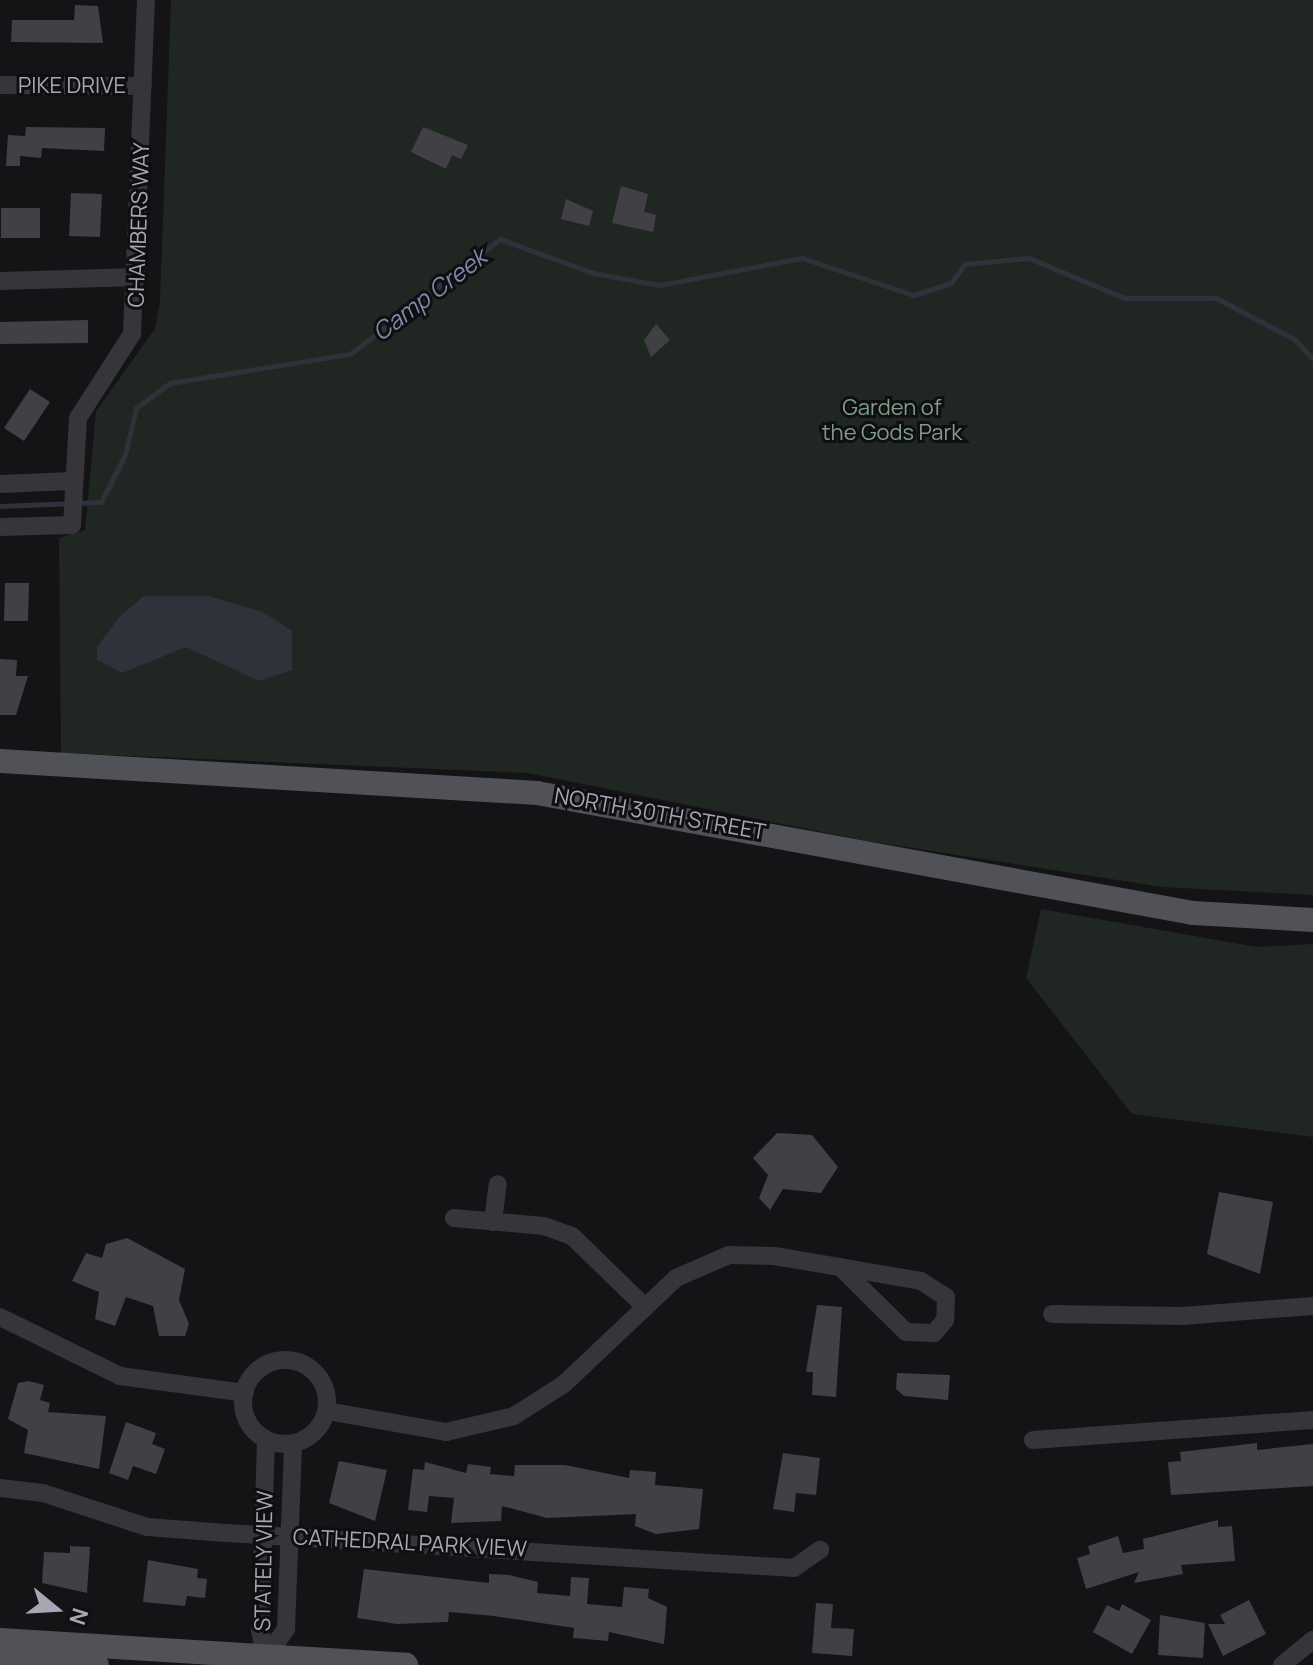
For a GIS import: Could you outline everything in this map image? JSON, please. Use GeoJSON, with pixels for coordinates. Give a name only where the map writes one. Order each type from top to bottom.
{"type":"FeatureCollection","features":[{"type":"Feature","properties":{"kind":"main road","name":"NORTH 30TH STREET"},"geometry":{"type":"LineString","coordinates":[[0,761],[537,793],[1193,913],[1313,920]]}},
{"type":"Feature","properties":{"kind":"main road"},"geometry":{"type":"LineString","coordinates":[[0,1640],[267,1660],[406,1665]]}},
{"type":"Feature","properties":{"kind":"main road"},"geometry":{"type":"LineString","coordinates":[[0,1659],[97,1665]]}},
{"type":"Feature","properties":{"kind":"street","name":"CHAMBERS WAY"},"geometry":{"type":"LineString","coordinates":[[0,527],[72,525],[72,481],[78,418],[132,334],[138,277],[146,0]]}},
{"type":"Feature","properties":{"kind":"street","name":"PIKE DRIVE"},"geometry":{"type":"LineString","coordinates":[[0,85],[143,86]]}},
{"type":"Feature","properties":{"kind":"street"},"geometry":{"type":"LineString","coordinates":[[0,281],[138,277]]}},
{"type":"Feature","properties":{"kind":"street"},"geometry":{"type":"LineString","coordinates":[[0,484],[72,481]]}},
{"type":"Feature","properties":{"kind":"street"},"geometry":{"type":"LineString","coordinates":[[493,1222],[498,1184]]}},
{"type":"Feature","properties":{"kind":"street"},"geometry":{"type":"LineString","coordinates":[[454,1218],[572,1236],[645,1307]]}},
{"type":"Feature","properties":{"kind":"street"},"geometry":{"type":"LineString","coordinates":[[327,1411],[446,1432],[490,1425],[564,1384],[645,1307],[694,1267],[729,1255],[840,1267],[939,1288],[947,1309],[941,1328],[906,1332],[840,1267]]}},
{"type":"Feature","properties":{"kind":"street"},"geometry":{"type":"LineString","coordinates":[[1052,1314],[1182,1316],[1313,1306]]}},
{"type":"Feature","properties":{"kind":"street"},"geometry":{"type":"LineString","coordinates":[[0,1317],[120,1376],[245,1393]]}},
{"type":"Feature","properties":{"kind":"street"},"geometry":{"type":"LineString","coordinates":[[271,1362],[297,1362],[320,1379],[327,1411],[316,1430],[293,1444],[266,1440],[249,1425],[245,1393],[255,1372],[271,1362]]}},
{"type":"Feature","properties":{"kind":"street"},"geometry":{"type":"LineString","coordinates":[[1033,1440],[1313,1420]]}},
{"type":"Feature","properties":{"kind":"street","name":"STATELY VIEW"},"geometry":{"type":"LineString","coordinates":[[266,1440],[261,1589],[267,1660]]}},
{"type":"Feature","properties":{"kind":"street","name":"STATELY VIEW"},"geometry":{"type":"LineString","coordinates":[[267,1660],[286,1629],[293,1444]]}},
{"type":"Feature","properties":{"kind":"street","name":"CATHEDRAL PARK VIEW"},"geometry":{"type":"LineString","coordinates":[[0,1488],[43,1493],[147,1527],[794,1568],[820,1550]]}},
{"type":"Feature","properties":{"kind":"street"},"geometry":{"type":"LineString","coordinates":[[261,1589],[289,1590]]}},
{"type":"Feature","properties":{"kind":"street"},"geometry":{"type":"LineString","coordinates":[[1282,1665],[1313,1640]]}},
{"type":"Feature","properties":{"kind":"green space","name":"Garden of the Gods Park"},"geometry":{"type":"Polygon","coordinates":[[[171,0],[1313,0],[1313,895],[1162,887],[862,840],[528,773],[61,753],[59,538],[85,530],[96,411],[155,329],[160,301],[171,0]]]}},
{"type":"Feature","properties":{"kind":"green space"},"geometry":{"type":"Polygon","coordinates":[[[1041,909],[1257,947],[1313,944],[1313,1137],[1132,1114],[1026,978],[1041,909]]]}},
{"type":"Feature","properties":{"kind":"shaded area"},"geometry":{"type":"Polygon","coordinates":[[[144,596],[208,596],[263,612],[292,631],[292,670],[259,681],[186,647],[122,673],[97,660],[97,647],[120,616],[144,596]]]}},
{"type":"Feature","properties":{"kind":"building"},"geometry":{"type":"Polygon","coordinates":[[[75,5],[98,6],[103,43],[11,42],[12,20],[74,20],[75,5]]]}},
{"type":"Feature","properties":{"kind":"building"},"geometry":{"type":"Polygon","coordinates":[[[26,127],[105,128],[104,151],[42,148],[41,158],[20,156],[20,166],[6,166],[8,135],[25,136],[26,127]]]}},
{"type":"Feature","properties":{"kind":"building"},"geometry":{"type":"Polygon","coordinates":[[[423,127],[468,145],[461,159],[452,155],[446,169],[411,152],[423,127]]]}},
{"type":"Feature","properties":{"kind":"building"},"geometry":{"type":"Polygon","coordinates":[[[621,186],[648,194],[644,212],[656,215],[653,232],[612,223],[621,186]]]}},
{"type":"Feature","properties":{"kind":"building"},"geometry":{"type":"Polygon","coordinates":[[[71,193],[102,194],[100,237],[69,236],[71,193]]]}},
{"type":"Feature","properties":{"kind":"building"},"geometry":{"type":"Polygon","coordinates":[[[566,199],[593,211],[589,226],[561,219],[566,199]]]}},
{"type":"Feature","properties":{"kind":"building"},"geometry":{"type":"Polygon","coordinates":[[[1,208],[40,208],[40,238],[1,238],[1,208]]]}},
{"type":"Feature","properties":{"kind":"building"},"geometry":{"type":"Polygon","coordinates":[[[88,320],[88,343],[0,344],[0,322],[88,320]]]}},
{"type":"Feature","properties":{"kind":"building"},"geometry":{"type":"Polygon","coordinates":[[[656,324],[670,340],[651,357],[644,340],[656,324]]]}},
{"type":"Feature","properties":{"kind":"building"},"geometry":{"type":"Polygon","coordinates":[[[30,389],[50,402],[24,441],[4,428],[30,389]]]}},
{"type":"Feature","properties":{"kind":"building"},"geometry":{"type":"Polygon","coordinates":[[[5,583],[29,583],[28,621],[4,621],[5,583]]]}},
{"type":"Feature","properties":{"kind":"building"},"geometry":{"type":"Polygon","coordinates":[[[0,659],[17,660],[16,676],[28,676],[16,715],[0,715],[0,659]]]}},
{"type":"Feature","properties":{"kind":"building"},"geometry":{"type":"Polygon","coordinates":[[[777,1133],[812,1135],[838,1167],[821,1193],[783,1189],[770,1210],[759,1198],[768,1175],[753,1158],[777,1133]]]}},
{"type":"Feature","properties":{"kind":"building"},"geometry":{"type":"Polygon","coordinates":[[[1219,1192],[1273,1202],[1260,1274],[1207,1254],[1219,1192]]]}},
{"type":"Feature","properties":{"kind":"building"},"geometry":{"type":"Polygon","coordinates":[[[127,1238],[185,1269],[179,1300],[189,1324],[185,1336],[159,1336],[153,1306],[126,1297],[115,1326],[95,1319],[99,1292],[72,1281],[86,1253],[102,1258],[106,1244],[127,1238]]]}},
{"type":"Feature","properties":{"kind":"building"},"geometry":{"type":"Polygon","coordinates":[[[817,1305],[842,1307],[836,1397],[812,1395],[813,1372],[806,1372],[817,1305]]]}},
{"type":"Feature","properties":{"kind":"building"},"geometry":{"type":"Polygon","coordinates":[[[897,1373],[950,1375],[948,1400],[904,1396],[896,1389],[897,1373]]]}},
{"type":"Feature","properties":{"kind":"building"},"geometry":{"type":"Polygon","coordinates":[[[29,1381],[44,1385],[40,1400],[50,1403],[48,1412],[106,1416],[99,1469],[24,1453],[28,1430],[8,1419],[18,1383],[29,1381]]]}},
{"type":"Feature","properties":{"kind":"building"},"geometry":{"type":"Polygon","coordinates":[[[126,1422],[156,1433],[152,1444],[165,1449],[156,1474],[133,1466],[128,1480],[109,1473],[126,1422]]]}},
{"type":"Feature","properties":{"kind":"building"},"geometry":{"type":"Polygon","coordinates":[[[1257,1443],[1257,1450],[1313,1444],[1313,1486],[1171,1495],[1168,1462],[1181,1461],[1180,1452],[1257,1443]]]}},
{"type":"Feature","properties":{"kind":"building"},"geometry":{"type":"Polygon","coordinates":[[[783,1453],[820,1458],[816,1495],[796,1493],[794,1512],[773,1509],[783,1453]]]}},
{"type":"Feature","properties":{"kind":"building"},"geometry":{"type":"Polygon","coordinates":[[[339,1461],[387,1470],[375,1521],[329,1503],[339,1461]]]}},
{"type":"Feature","properties":{"kind":"building"},"geometry":{"type":"Polygon","coordinates":[[[425,1462],[466,1473],[468,1464],[491,1467],[490,1474],[514,1476],[515,1465],[565,1465],[629,1478],[630,1470],[656,1472],[655,1485],[703,1489],[699,1529],[656,1534],[635,1526],[636,1514],[547,1518],[502,1506],[501,1521],[451,1523],[454,1498],[429,1496],[427,1512],[408,1510],[413,1469],[424,1470],[425,1462]]]}},
{"type":"Feature","properties":{"kind":"building"},"geometry":{"type":"Polygon","coordinates":[[[1218,1520],[1218,1527],[1232,1526],[1235,1561],[1181,1565],[1183,1574],[1134,1583],[1139,1572],[1086,1589],[1077,1558],[1090,1554],[1088,1546],[1118,1536],[1123,1553],[1144,1549],[1143,1539],[1218,1520]]]}},
{"type":"Feature","properties":{"kind":"building"},"geometry":{"type":"Polygon","coordinates":[[[70,1546],[90,1547],[87,1593],[42,1583],[44,1552],[70,1553],[70,1546]]]}},
{"type":"Feature","properties":{"kind":"building"},"geometry":{"type":"Polygon","coordinates":[[[148,1560],[198,1569],[197,1578],[207,1579],[205,1598],[187,1596],[185,1606],[143,1602],[148,1560]]]}},
{"type":"Feature","properties":{"kind":"building"},"geometry":{"type":"Polygon","coordinates":[[[364,1569],[489,1583],[489,1574],[509,1575],[538,1582],[537,1593],[570,1596],[571,1577],[589,1578],[587,1604],[622,1607],[624,1587],[649,1589],[648,1598],[667,1607],[664,1644],[609,1632],[608,1641],[573,1638],[574,1628],[449,1612],[448,1622],[397,1624],[357,1618],[364,1569]]]}},
{"type":"Feature","properties":{"kind":"building"},"geometry":{"type":"Polygon","coordinates":[[[1249,1600],[1266,1634],[1223,1656],[1208,1624],[1225,1624],[1220,1615],[1249,1600]]]}},
{"type":"Feature","properties":{"kind":"building"},"geometry":{"type":"Polygon","coordinates":[[[816,1603],[833,1604],[831,1628],[854,1629],[852,1656],[812,1653],[816,1603]]]}},
{"type":"Feature","properties":{"kind":"building"},"geometry":{"type":"Polygon","coordinates":[[[1122,1604],[1151,1620],[1132,1654],[1093,1632],[1107,1605],[1119,1611],[1122,1604]]]}},
{"type":"Feature","properties":{"kind":"building"},"geometry":{"type":"Polygon","coordinates":[[[1160,1615],[1205,1623],[1203,1658],[1158,1655],[1160,1615]]]}},
{"type":"Feature","properties":{"kind":"waterway","name":"Camp Creek"},"geometry":{"type":"LineString","coordinates":[[0,506],[101,502],[125,455],[136,408],[170,383],[350,354],[500,239],[593,273],[660,285],[802,258],[914,295],[951,283],[965,264],[1029,258],[1124,298],[1216,298],[1294,339],[1313,359]]}}]}
